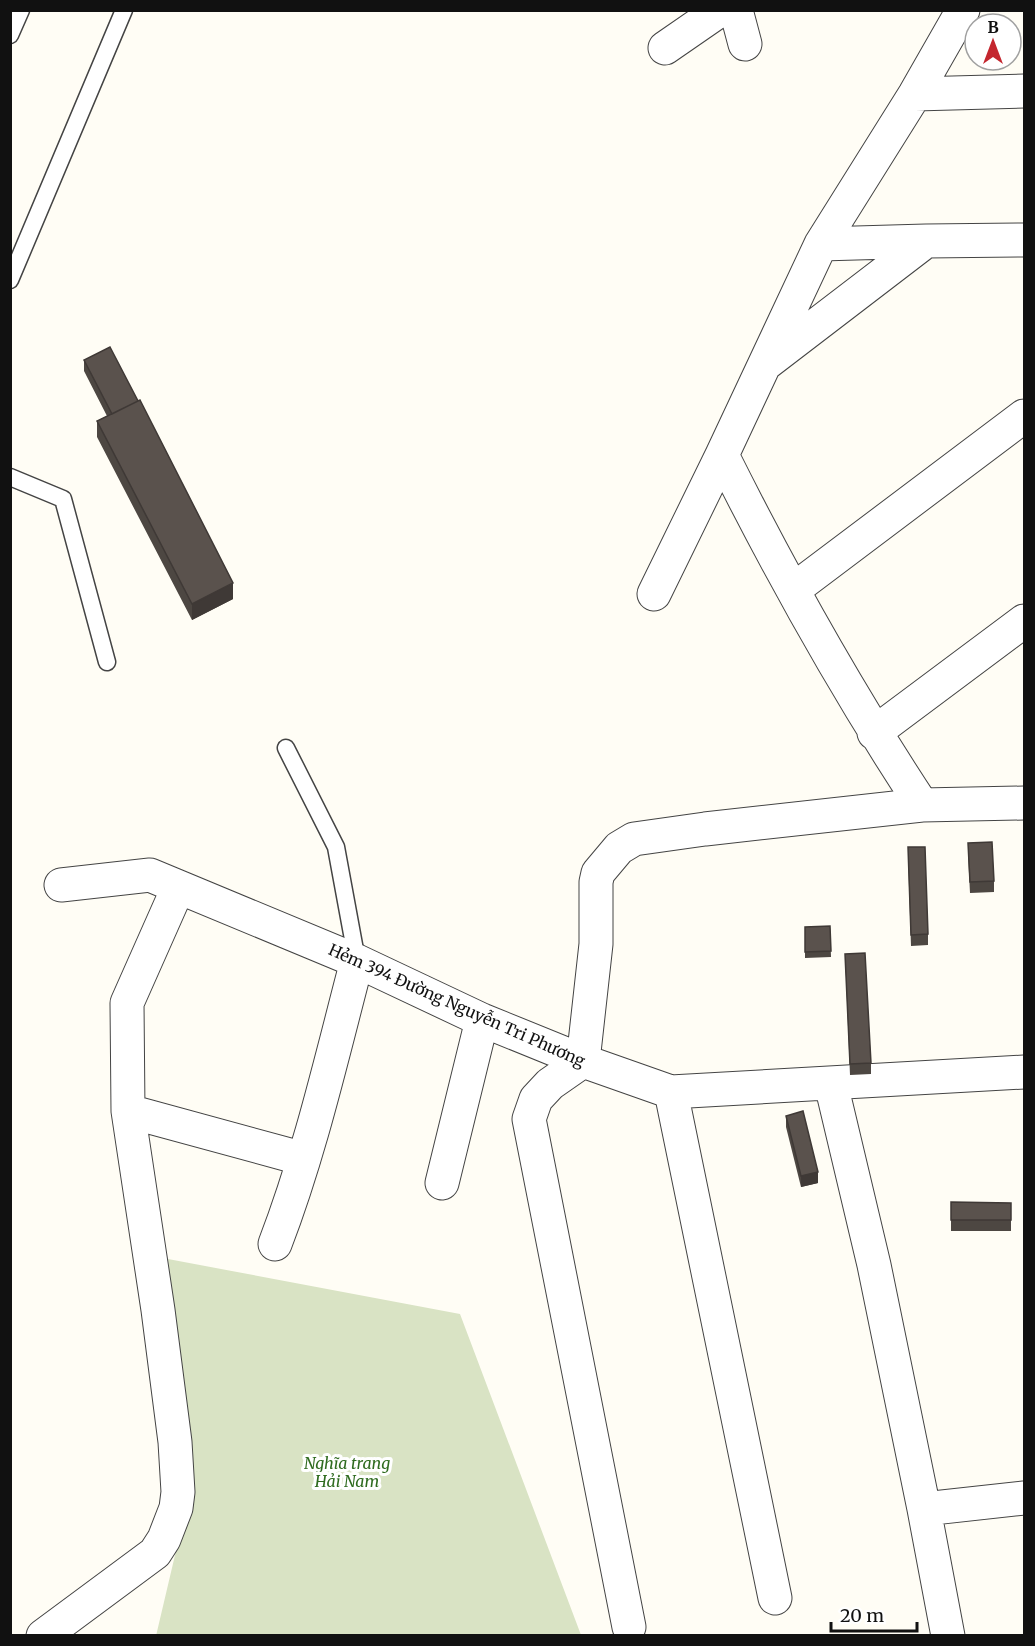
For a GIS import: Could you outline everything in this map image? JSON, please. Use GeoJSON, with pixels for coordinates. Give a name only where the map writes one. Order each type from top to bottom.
{"type":"FeatureCollection","features":[{"type":"Feature","properties":{"kind":"street"},"geometry":{"type":"LineString","coordinates":[[665,48],[720,10]]}},
{"type":"Feature","properties":{"kind":"street"},"geometry":{"type":"LineString","coordinates":[[736,10],[745,44]]}},
{"type":"Feature","properties":{"kind":"street"},"geometry":{"type":"LineString","coordinates":[[654,594],[821,244],[915,94],[963,10]]}},
{"type":"Feature","properties":{"kind":"street"},"geometry":{"type":"LineString","coordinates":[[915,94],[1024,91]]}},
{"type":"Feature","properties":{"kind":"street"},"geometry":{"type":"LineString","coordinates":[[821,244],[1024,240]]}},
{"type":"Feature","properties":{"kind":"street"},"geometry":{"type":"LineString","coordinates":[[764,365],[926,241]]}},
{"type":"Feature","properties":{"kind":"street"},"geometry":{"type":"LineString","coordinates":[[793,591],[1024,416]]}},
{"type":"Feature","properties":{"kind":"street"},"geometry":{"type":"LineString","coordinates":[[722,455],[762,536],[874,733],[922,805]]}},
{"type":"Feature","properties":{"kind":"street"},"geometry":{"type":"LineString","coordinates":[[874,733],[1024,621]]}},
{"type":"Feature","properties":{"kind":"street"},"geometry":{"type":"LineString","coordinates":[[628,1627],[528,1119],[536,1099],[550,1084],[584,1061],[596,944],[598,873],[619,848],[634,839],[646,837],[922,805],[1024,803]]}},
{"type":"Feature","properties":{"kind":"street"},"geometry":{"type":"LineString","coordinates":[[43,1635],[155,1553],[164,1539],[176,1508],[178,1492],[175,1442],[158,1310],[128,1111],[127,1004],[164,881],[61,885]]}},
{"type":"Feature","properties":{"kind":"street","name":"Hẻm 394 Đường Nguyễn Tri Phương"},"geometry":{"type":"LineString","coordinates":[[164,881],[357,961],[483,1020],[584,1061],[671,1092],[1024,1072]]}},
{"type":"Feature","properties":{"kind":"street"},"geometry":{"type":"LineString","coordinates":[[275,1244],[304,1159],[357,961]]}},
{"type":"Feature","properties":{"kind":"street"},"geometry":{"type":"LineString","coordinates":[[442,1183],[483,1020]]}},
{"type":"Feature","properties":{"kind":"street"},"geometry":{"type":"LineString","coordinates":[[831,1084],[874,1265],[948,1635]]}},
{"type":"Feature","properties":{"kind":"street"},"geometry":{"type":"LineString","coordinates":[[671,1092],[775,1598]]}},
{"type":"Feature","properties":{"kind":"street"},"geometry":{"type":"LineString","coordinates":[[128,1111],[304,1159]]}},
{"type":"Feature","properties":{"kind":"street"},"geometry":{"type":"LineString","coordinates":[[924,1509],[1024,1498]]}},
{"type":"Feature","properties":{"kind":"lane"},"geometry":{"type":"LineString","coordinates":[[10,35],[21,10]]}},
{"type":"Feature","properties":{"kind":"lane"},"geometry":{"type":"LineString","coordinates":[[10,280],[124,10]]}},
{"type":"Feature","properties":{"kind":"lane"},"geometry":{"type":"LineString","coordinates":[[10,477],[63,499],[107,662]]}},
{"type":"Feature","properties":{"kind":"lane"},"geometry":{"type":"LineString","coordinates":[[286,748],[336,847],[357,961]]}},
{"type":"Feature","properties":{"kind":"green space","name":"Nghĩa trang Hải Nam"},"geometry":{"type":"Polygon","coordinates":[[[168,1259],[460,1314],[581,1635],[156,1636],[187,1504],[168,1259]]]}},
{"type":"Feature","properties":{"kind":"building"},"geometry":{"type":"Polygon","coordinates":[[[110,347],[138,401],[112,414],[84,360],[110,347]]]}},
{"type":"Feature","properties":{"kind":"building"},"geometry":{"type":"Polygon","coordinates":[[[140,400],[233,583],[192,604],[97,421],[140,400]]]}},
{"type":"Feature","properties":{"kind":"building"},"geometry":{"type":"Polygon","coordinates":[[[992,842],[994,881],[970,882],[968,843],[992,842]]]}},
{"type":"Feature","properties":{"kind":"building"},"geometry":{"type":"Polygon","coordinates":[[[908,847],[925,847],[928,934],[911,935],[908,847]]]}},
{"type":"Feature","properties":{"kind":"building"},"geometry":{"type":"Polygon","coordinates":[[[830,926],[831,951],[805,952],[805,927],[830,926]]]}},
{"type":"Feature","properties":{"kind":"building"},"geometry":{"type":"Polygon","coordinates":[[[865,953],[871,1063],[850,1064],[845,954],[865,953]]]}},
{"type":"Feature","properties":{"kind":"building"},"geometry":{"type":"Polygon","coordinates":[[[803,1111],[818,1172],[801,1176],[786,1116],[803,1111]]]}},
{"type":"Feature","properties":{"kind":"building"},"geometry":{"type":"Polygon","coordinates":[[[951,1202],[1011,1203],[1011,1220],[951,1220],[951,1202]]]}}]}
